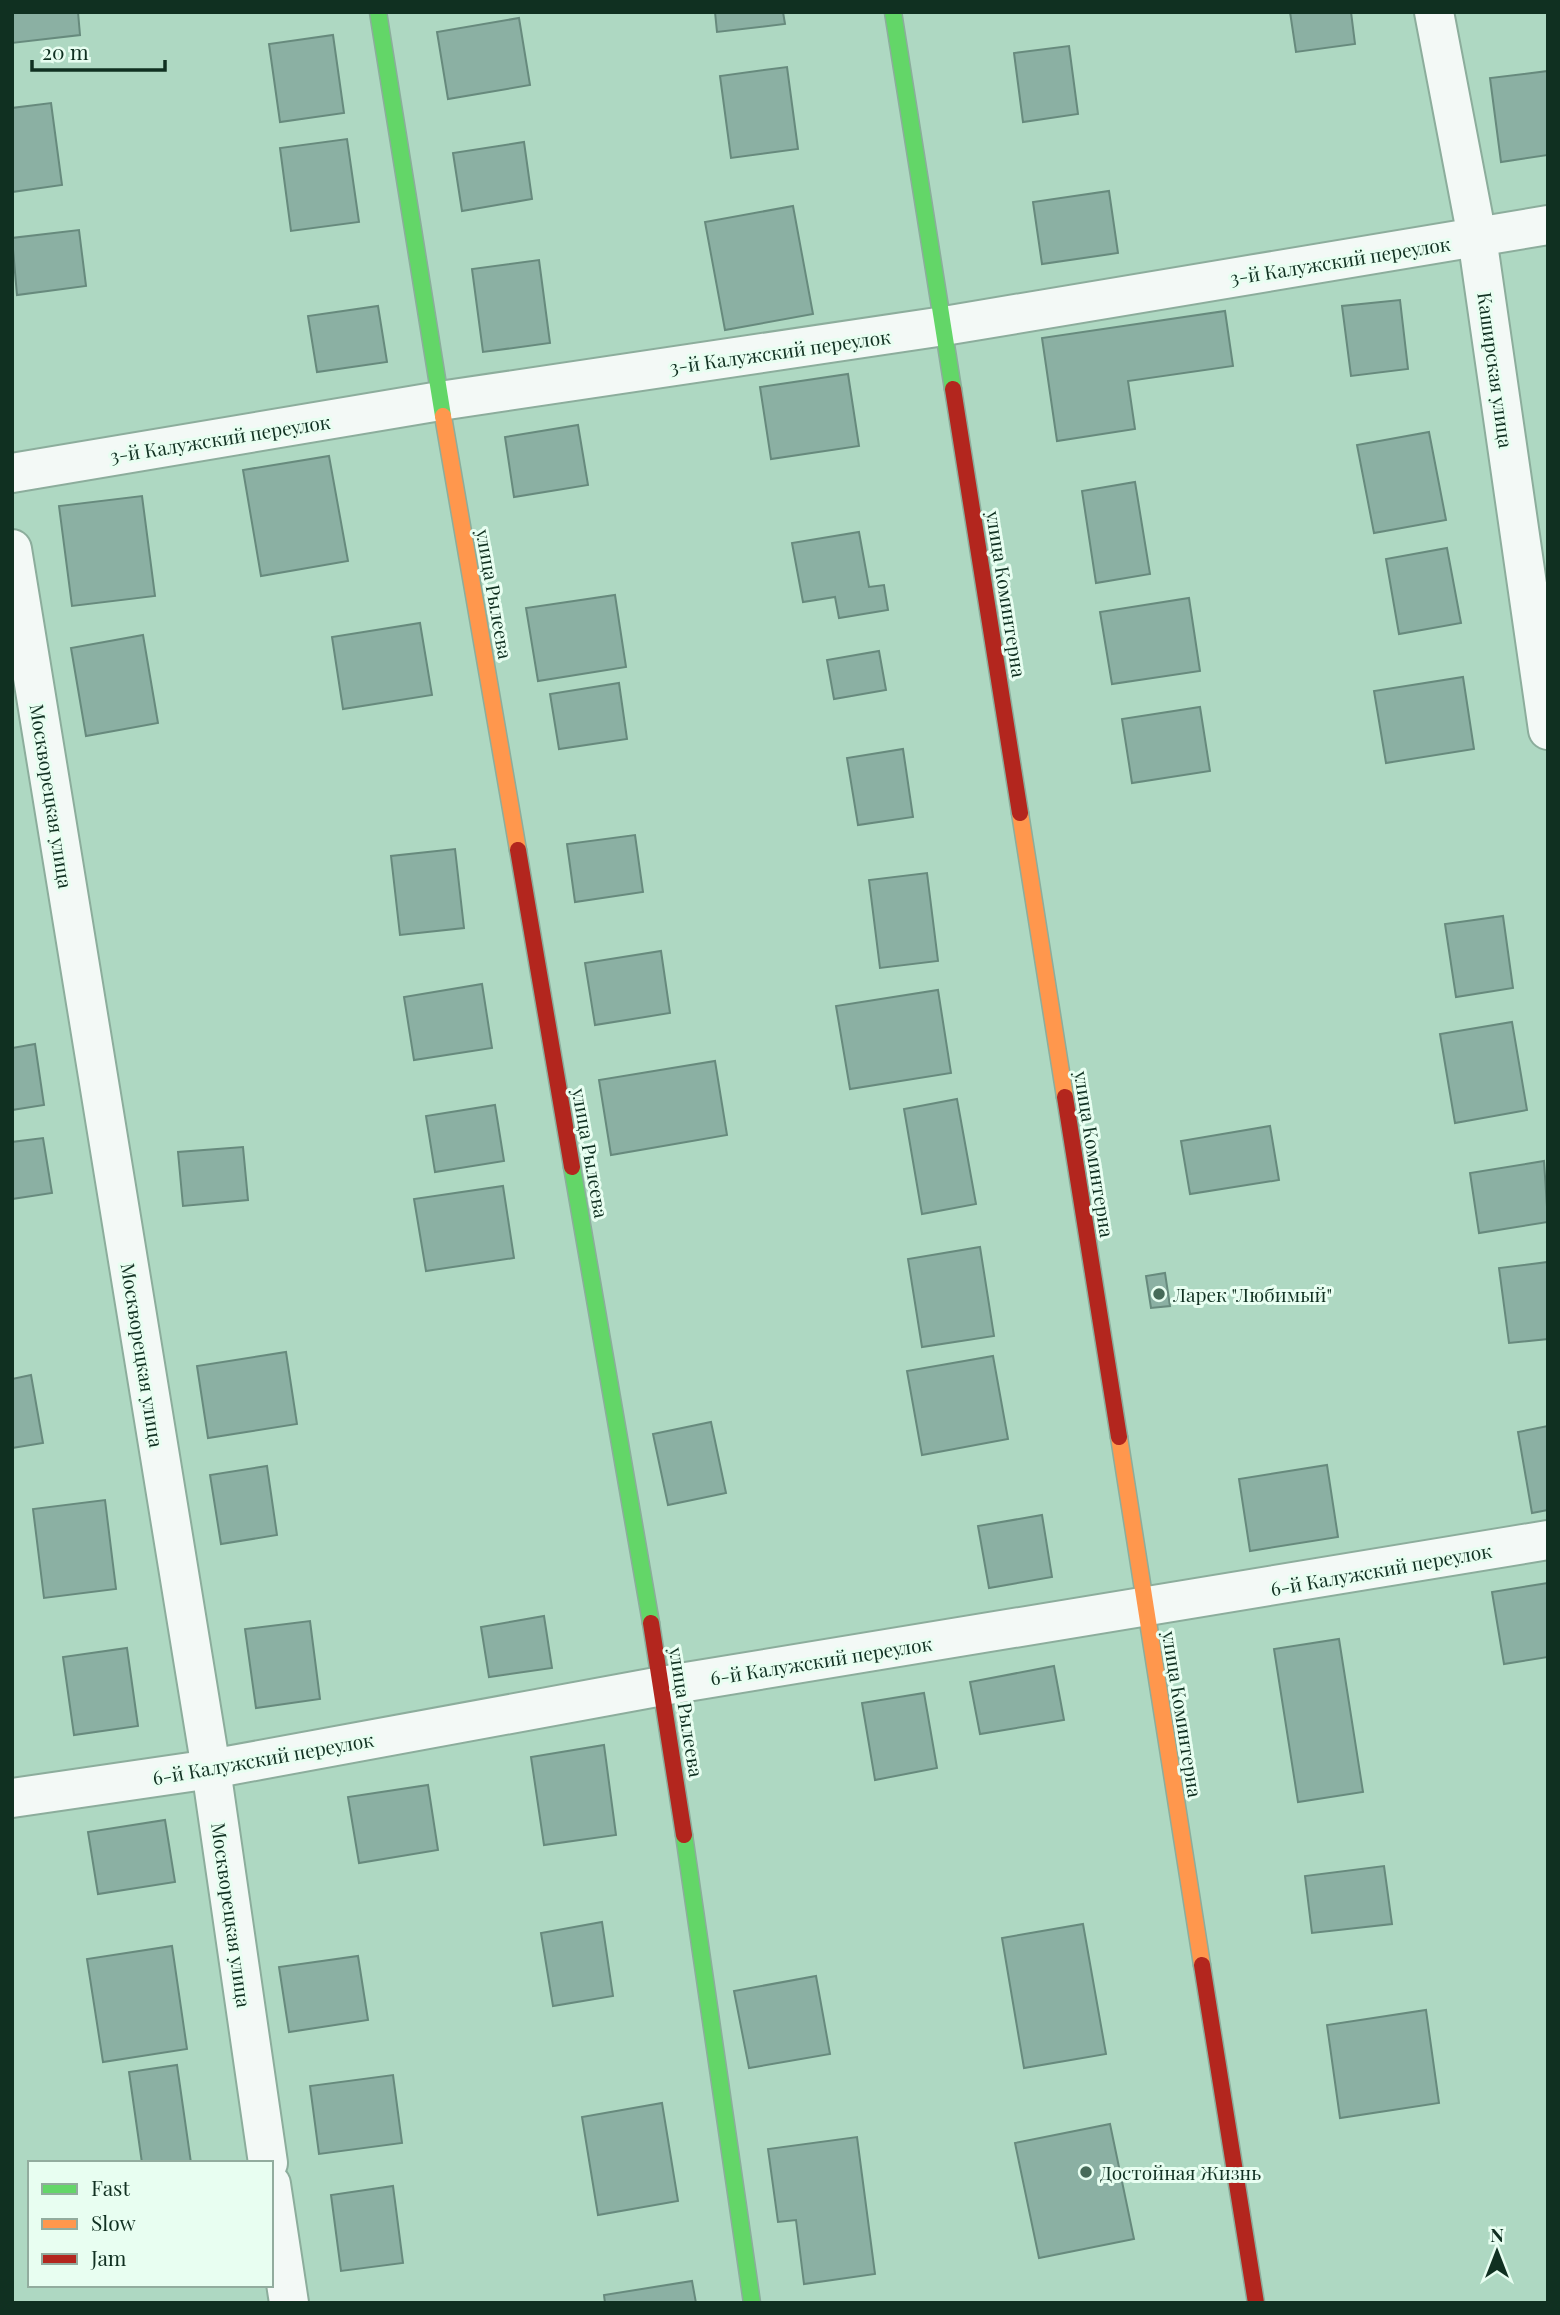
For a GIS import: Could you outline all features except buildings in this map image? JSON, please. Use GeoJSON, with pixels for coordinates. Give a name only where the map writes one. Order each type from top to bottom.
{"type":"FeatureCollection","features":[{"type":"Feature","properties":{"kind":"street","name":"улица Рылеева"},"geometry":{"type":"LineString","coordinates":[[378,12],[440,401],[662,1686],[752,2303]]}},
{"type":"Feature","properties":{"kind":"street","name":"улица Коминтерна"},"geometry":{"type":"LineString","coordinates":[[893,12],[1256,2303]]}},
{"type":"Feature","properties":{"kind":"street","name":"Каширская улица"},"geometry":{"type":"LineString","coordinates":[[1434,12],[1477,237],[1548,730]]}},
{"type":"Feature","properties":{"kind":"street","name":"3-й Калужский переулок"},"geometry":{"type":"LineString","coordinates":[[12,473],[440,401],[944,326],[1548,225]]}},
{"type":"Feature","properties":{"kind":"street","name":"Москворецкая улица"},"geometry":{"type":"LineString","coordinates":[[12,548],[211,1769],[268,2161]]}},
{"type":"Feature","properties":{"kind":"street","name":"6-й Калужский переулок"},"geometry":{"type":"LineString","coordinates":[[12,1798],[211,1769],[662,1686],[1548,1540]]}},
{"type":"Feature","properties":{"kind":"street"},"geometry":{"type":"LineString","coordinates":[[273,2196],[289,2303]]}},
{"type":"Feature","properties":{"kind":"traffic: fast"},"geometry":{"type":"LineString","coordinates":[[378,12],[443,416]]}},
{"type":"Feature","properties":{"kind":"traffic: fast"},"geometry":{"type":"LineString","coordinates":[[893,12],[953,389]]}},
{"type":"Feature","properties":{"kind":"traffic: fast"},"geometry":{"type":"LineString","coordinates":[[572,1167],[651,1623]]}},
{"type":"Feature","properties":{"kind":"traffic: fast"},"geometry":{"type":"LineString","coordinates":[[684,1835],[752,2303]]}},
{"type":"Feature","properties":{"kind":"traffic: slow"},"geometry":{"type":"LineString","coordinates":[[443,416],[518,850]]}},
{"type":"Feature","properties":{"kind":"traffic: slow"},"geometry":{"type":"LineString","coordinates":[[1020,813],[1065,1097]]}},
{"type":"Feature","properties":{"kind":"traffic: slow"},"geometry":{"type":"LineString","coordinates":[[1119,1437],[1202,1965]]}},
{"type":"Feature","properties":{"kind":"traffic: jam"},"geometry":{"type":"LineString","coordinates":[[953,389],[1020,813]]}},
{"type":"Feature","properties":{"kind":"traffic: jam"},"geometry":{"type":"LineString","coordinates":[[518,850],[572,1167]]}},
{"type":"Feature","properties":{"kind":"traffic: jam"},"geometry":{"type":"LineString","coordinates":[[1065,1097],[1119,1437]]}},
{"type":"Feature","properties":{"kind":"traffic: jam"},"geometry":{"type":"LineString","coordinates":[[651,1623],[684,1835]]}},
{"type":"Feature","properties":{"kind":"traffic: jam"},"geometry":{"type":"LineString","coordinates":[[1202,1965],[1256,2303]]}},
{"type":"Feature","properties":{"kind":"place","name":"Ларек \"Любимый\""},"geometry":{"type":"Point","coordinates":[1159,1294]}},
{"type":"Feature","properties":{"kind":"place","name":"Достойная Жизнь"},"geometry":{"type":"Point","coordinates":[1086,2172]}}]}
